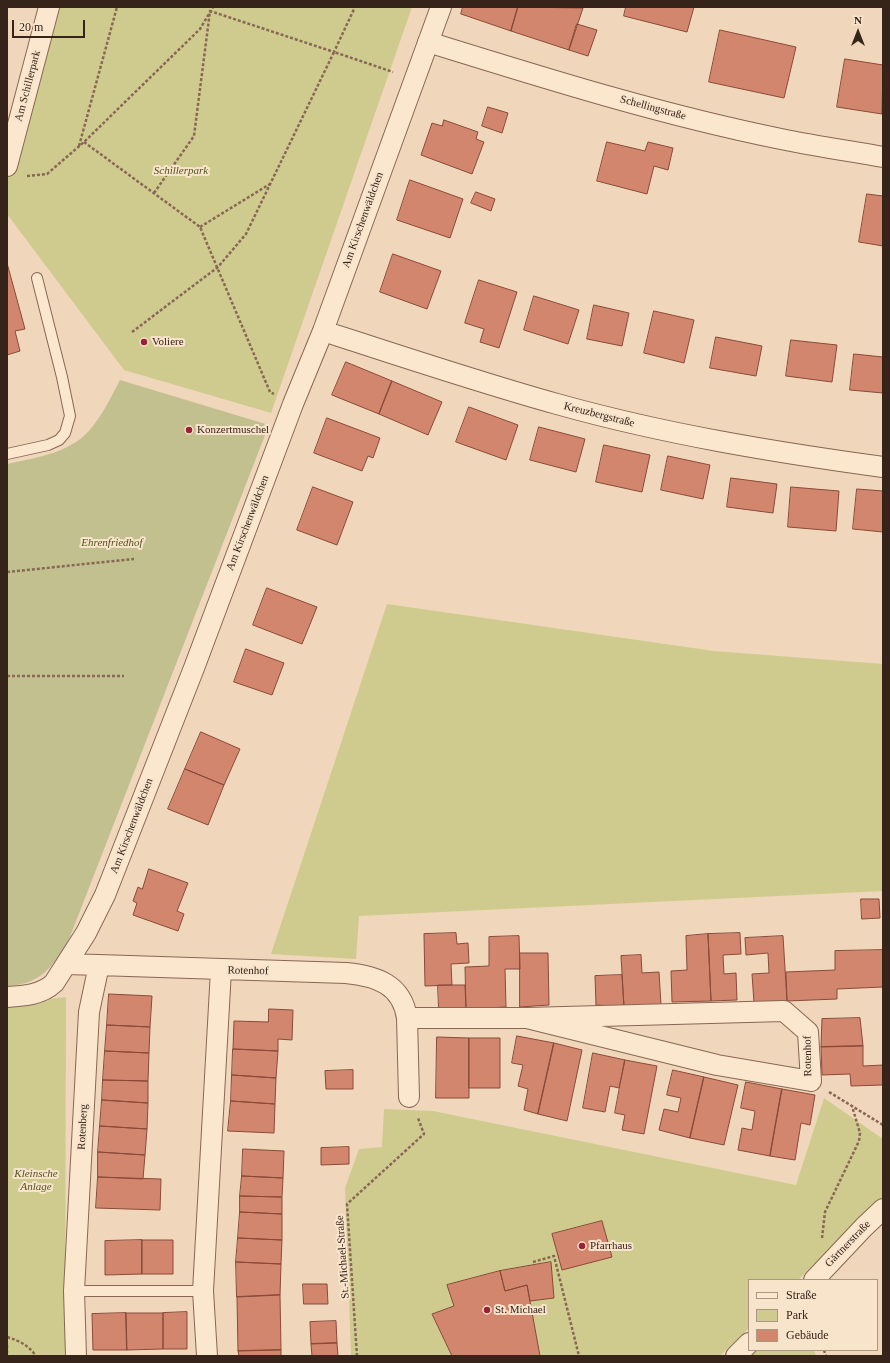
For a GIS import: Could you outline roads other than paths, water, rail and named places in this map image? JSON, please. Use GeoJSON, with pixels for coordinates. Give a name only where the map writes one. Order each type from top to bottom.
{"type":"FeatureCollection","features":[{"type":"Feature","properties":{"kind":"street","name":"Am Schillerpark"},"geometry":{"type":"LineString","coordinates":[[14,170],[49,7]]}},
{"type":"Feature","properties":{"kind":"street","name":"Am Kirschenwäldchen"},"geometry":{"type":"LineString","coordinates":[[7,997],[37,993],[48,989],[62,973],[86,933],[105,896],[197,661],[293,404],[323,331],[441,7]]}},
{"type":"Feature","properties":{"kind":"street","name":"Schellingstraße"},"geometry":{"type":"LineString","coordinates":[[428,42],[588,91],[676,114],[782,140],[883,157]]}},
{"type":"Feature","properties":{"kind":"street","name":"Kreuzbergstraße"},"geometry":{"type":"LineString","coordinates":[[323,331],[557,404],[610,418],[736,445],[883,467]]}},
{"type":"Feature","properties":{"kind":"street","name":"Rotenhof"},"geometry":{"type":"LineString","coordinates":[[67,964],[366,975],[382,981],[401,996],[406,1006],[409,1097]]}},
{"type":"Feature","properties":{"kind":"street","name":"Rotenberg"},"geometry":{"type":"LineString","coordinates":[[76,1356],[74,1291],[89,1012],[99,965]]}},
{"type":"Feature","properties":{"kind":"street"},"geometry":{"type":"LineString","coordinates":[[207,1356],[203,1291],[221,970]]}},
{"type":"Feature","properties":{"kind":"street","name":"Rotenhof"},"geometry":{"type":"LineString","coordinates":[[407,1018],[527,1018],[784,1011],[808,1032],[811,1081],[717,1065],[527,1018]]}},
{"type":"Feature","properties":{"kind":"street","name":"Gärtnerstraße"},"geometry":{"type":"LineString","coordinates":[[815,1279],[864,1227],[883,1210]]}},
{"type":"Feature","properties":{"kind":"street"},"geometry":{"type":"LineString","coordinates":[[736,1356],[748,1344]]}},
{"type":"Feature","properties":{"kind":"lane"},"geometry":{"type":"LineString","coordinates":[[7,454],[48,445],[59,440],[65,433],[70,416],[65,389],[36,278]]}},
{"type":"Feature","properties":{"kind":"lane"},"geometry":{"type":"LineString","coordinates":[[74,1291],[203,1291]]}},
{"type":"Feature","properties":{"kind":"place","name":"Voliere"},"geometry":{"type":"Point","coordinates":[144,342]}},
{"type":"Feature","properties":{"kind":"place","name":"Konzertmuschel"},"geometry":{"type":"Point","coordinates":[189,430]}},
{"type":"Feature","properties":{"kind":"place","name":"Pfarrhaus"},"geometry":{"type":"Point","coordinates":[582,1246]}},
{"type":"Feature","properties":{"kind":"place","name":"St. Michael"},"geometry":{"type":"Point","coordinates":[487,1310]}},
{"type":"Feature","properties":{"kind":"park label","name":"Schillerpark"},"geometry":{"type":"Point","coordinates":[181,171]}},
{"type":"Feature","properties":{"kind":"park label","name":"Ehrenfriedhof"},"geometry":{"type":"Point","coordinates":[112,543]}},
{"type":"Feature","properties":{"kind":"park label","name":"Kleinsche Anlage"},"geometry":{"type":"Point","coordinates":[36,1180]}}]}
